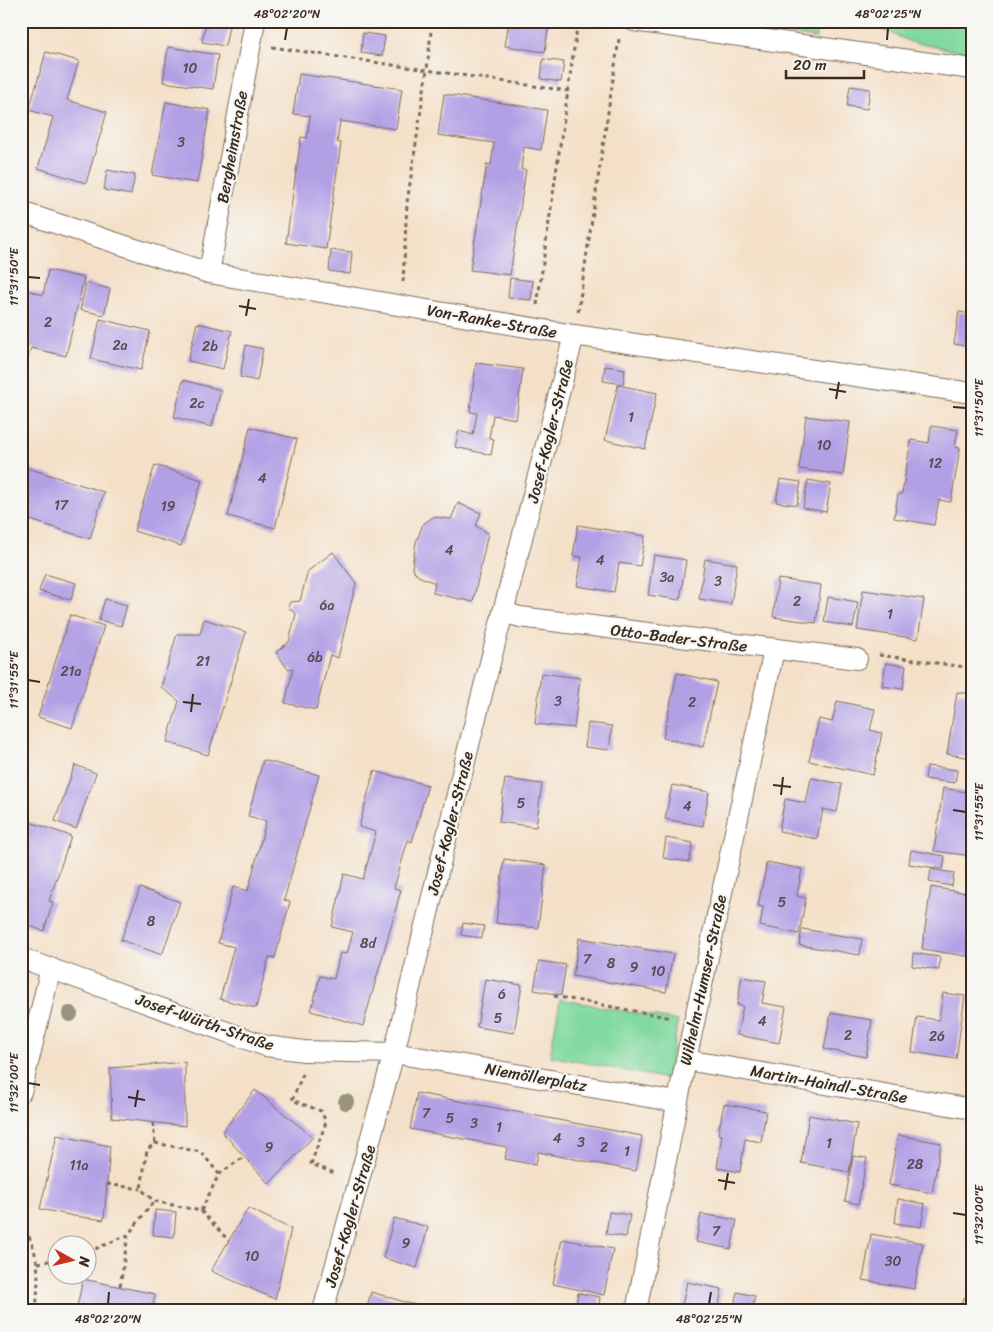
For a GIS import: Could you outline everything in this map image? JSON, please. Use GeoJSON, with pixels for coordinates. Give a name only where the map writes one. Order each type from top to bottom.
{"type":"FeatureCollection","features":[{"type":"Feature","properties":{"kind":"street","name":"Bergheimstraße"},"geometry":{"type":"LineString","coordinates":[[209,273],[255,21]]}},
{"type":"Feature","properties":{"kind":"street"},"geometry":{"type":"LineString","coordinates":[[627,26],[972,69]]}},
{"type":"Feature","properties":{"kind":"street","name":"Von-Ranke-Straße"},"geometry":{"type":"LineString","coordinates":[[21,212],[209,273],[574,335],[972,393]]}},
{"type":"Feature","properties":{"kind":"street","name":"Josef-Kogler-Straße"},"geometry":{"type":"LineString","coordinates":[[323,1311],[394,1054],[503,612],[574,335]]}},
{"type":"Feature","properties":{"kind":"street","name":"Otto-Bader-Straße"},"geometry":{"type":"LineString","coordinates":[[503,612],[520,617],[857,659]]}},
{"type":"Feature","properties":{"kind":"street","name":"Wilhelm-Humser-Straße"},"geometry":{"type":"LineString","coordinates":[[636,1311],[677,1102],[774,650]]}},
{"type":"Feature","properties":{"kind":"street","name":"Josef-Würth-Straße"},"geometry":{"type":"LineString","coordinates":[[21,958],[266,1046],[304,1051],[394,1054]]}},
{"type":"Feature","properties":{"kind":"street"},"geometry":{"type":"LineString","coordinates":[[21,1092],[51,968]]}},
{"type":"Feature","properties":{"kind":"street","name":"Niemöllerplatz"},"geometry":{"type":"LineString","coordinates":[[394,1054],[677,1102]]}},
{"type":"Feature","properties":{"kind":"street","name":"Martin-Haindl-Straße"},"geometry":{"type":"LineString","coordinates":[[686,1060],[972,1109]]}},
{"type":"Feature","properties":{"kind":"street"},"geometry":{"type":"LineString","coordinates":[[971,1311],[972,1306]]}},
{"type":"Feature","properties":{"kind":"path"},"geometry":{"type":"LineString","coordinates":[[401,305],[407,203],[427,70],[432,21]]}},
{"type":"Feature","properties":{"kind":"path"},"geometry":{"type":"LineString","coordinates":[[534,328],[578,21]]}},
{"type":"Feature","properties":{"kind":"path"},"geometry":{"type":"LineString","coordinates":[[574,335],[627,26]]}},
{"type":"Feature","properties":{"kind":"path"},"geometry":{"type":"LineString","coordinates":[[251,44],[568,91]]}},
{"type":"Feature","properties":{"kind":"path"},"geometry":{"type":"LineString","coordinates":[[857,659],[871,653],[972,668]]}},
{"type":"Feature","properties":{"kind":"path"},"geometry":{"type":"LineString","coordinates":[[554,996],[694,1022]]}},
{"type":"Feature","properties":{"kind":"path"},"geometry":{"type":"LineString","coordinates":[[304,1051],[304,1071],[292,1100],[321,1112],[326,1122],[311,1164]]}},
{"type":"Feature","properties":{"kind":"path"},"geometry":{"type":"LineString","coordinates":[[153,1123],[155,1143]]}},
{"type":"Feature","properties":{"kind":"path"},"geometry":{"type":"LineString","coordinates":[[155,1143],[201,1152],[220,1174]]}},
{"type":"Feature","properties":{"kind":"path"},"geometry":{"type":"LineString","coordinates":[[141,1189],[147,1150],[155,1143]]}},
{"type":"Feature","properties":{"kind":"path"},"geometry":{"type":"LineString","coordinates":[[201,1211],[220,1174],[244,1157]]}},
{"type":"Feature","properties":{"kind":"path"},"geometry":{"type":"LineString","coordinates":[[107,1184],[141,1189],[154,1202],[201,1211],[229,1241]]}},
{"type":"Feature","properties":{"kind":"path"},"geometry":{"type":"LineString","coordinates":[[98,1248],[128,1235],[154,1202]]}},
{"type":"Feature","properties":{"kind":"path"},"geometry":{"type":"LineString","coordinates":[[21,1222],[32,1240],[38,1263],[36,1311]]}},
{"type":"Feature","properties":{"kind":"path"},"geometry":{"type":"LineString","coordinates":[[120,1286],[128,1235]]}},
{"type":"Feature","properties":{"kind":"path"},"geometry":{"type":"LineString","coordinates":[[38,1263],[48,1261]]}},
{"type":"Feature","properties":{"kind":"green space"},"geometry":{"type":"Polygon","coordinates":[[[757,21],[805,21],[817,26],[816,38],[756,30],[757,21]]]}},
{"type":"Feature","properties":{"kind":"green space"},"geometry":{"type":"Polygon","coordinates":[[[861,21],[972,21],[972,54],[911,42],[861,21]]]}},
{"type":"Feature","properties":{"kind":"green space"},"geometry":{"type":"Polygon","coordinates":[[[560,999],[678,1021],[667,1079],[550,1056],[560,999]]]}},
{"type":"Feature","properties":{"kind":"building"},"geometry":{"type":"Polygon","coordinates":[[[206,21],[230,21],[225,46],[202,42],[206,21]]]}},
{"type":"Feature","properties":{"kind":"building"},"geometry":{"type":"Polygon","coordinates":[[[509,21],[549,21],[545,52],[505,46],[509,21]]]}},
{"type":"Feature","properties":{"kind":"building"},"geometry":{"type":"Polygon","coordinates":[[[363,33],[385,36],[382,56],[361,53],[363,33]]]}},
{"type":"Feature","properties":{"kind":"building"},"geometry":{"type":"Polygon","coordinates":[[[168,47],[218,55],[213,89],[163,82],[168,47]]]}},
{"type":"Feature","properties":{"kind":"building"},"geometry":{"type":"Polygon","coordinates":[[[46,52],[79,61],[67,100],[107,112],[86,183],[38,168],[53,117],[29,110],[46,52]]]}},
{"type":"Feature","properties":{"kind":"building"},"geometry":{"type":"Polygon","coordinates":[[[543,59],[564,62],[561,82],[541,79],[543,59]]]}},
{"type":"Feature","properties":{"kind":"building"},"geometry":{"type":"Polygon","coordinates":[[[299,74],[402,89],[396,129],[340,121],[337,142],[341,143],[326,249],[286,243],[301,137],[307,138],[310,116],[293,114],[299,74]]]}},
{"type":"Feature","properties":{"kind":"building"},"geometry":{"type":"Polygon","coordinates":[[[850,86],[870,89],[867,109],[847,106],[850,86]]]}},
{"type":"Feature","properties":{"kind":"building"},"geometry":{"type":"Polygon","coordinates":[[[444,94],[547,110],[541,150],[524,147],[521,169],[526,170],[510,275],[470,270],[487,164],[491,165],[494,143],[438,135],[444,94]]]}},
{"type":"Feature","properties":{"kind":"building"},"geometry":{"type":"Polygon","coordinates":[[[166,102],[210,110],[197,183],[152,175],[166,102]]]}},
{"type":"Feature","properties":{"kind":"building"},"geometry":{"type":"Polygon","coordinates":[[[107,170],[135,175],[131,195],[104,190],[107,170]]]}},
{"type":"Feature","properties":{"kind":"building"},"geometry":{"type":"Polygon","coordinates":[[[331,250],[352,252],[350,274],[329,271],[331,250]]]}},
{"type":"Feature","properties":{"kind":"building"},"geometry":{"type":"Polygon","coordinates":[[[48,270],[84,278],[66,356],[31,348],[27,360],[21,358],[21,288],[43,295],[48,270]]]}},
{"type":"Feature","properties":{"kind":"building"},"geometry":{"type":"Polygon","coordinates":[[[510,278],[533,281],[531,300],[508,298],[510,278]]]}},
{"type":"Feature","properties":{"kind":"building"},"geometry":{"type":"Polygon","coordinates":[[[86,283],[110,289],[104,315],[80,310],[86,283]]]}},
{"type":"Feature","properties":{"kind":"building"},"geometry":{"type":"Polygon","coordinates":[[[959,312],[972,314],[972,347],[954,344],[959,312]]]}},
{"type":"Feature","properties":{"kind":"building"},"geometry":{"type":"Polygon","coordinates":[[[100,319],[150,331],[141,370],[91,359],[100,319]]]}},
{"type":"Feature","properties":{"kind":"building"},"geometry":{"type":"Polygon","coordinates":[[[197,323],[232,331],[223,369],[188,361],[197,323]]]}},
{"type":"Feature","properties":{"kind":"building"},"geometry":{"type":"Polygon","coordinates":[[[246,345],[263,349],[257,381],[240,377],[246,345]]]}},
{"type":"Feature","properties":{"kind":"building"},"geometry":{"type":"Polygon","coordinates":[[[476,363],[523,369],[516,419],[493,415],[489,438],[494,439],[491,455],[455,447],[459,431],[473,435],[477,413],[470,412],[476,363]]]}},
{"type":"Feature","properties":{"kind":"building"},"geometry":{"type":"Polygon","coordinates":[[[605,366],[625,369],[623,384],[603,381],[605,366]]]}},
{"type":"Feature","properties":{"kind":"building"},"geometry":{"type":"Polygon","coordinates":[[[183,380],[221,390],[212,427],[174,417],[183,380]]]}},
{"type":"Feature","properties":{"kind":"building"},"geometry":{"type":"Polygon","coordinates":[[[618,385],[657,393],[645,449],[605,440],[618,385]]]}},
{"type":"Feature","properties":{"kind":"building"},"geometry":{"type":"Polygon","coordinates":[[[806,416],[850,422],[843,475],[799,469],[806,416]]]}},
{"type":"Feature","properties":{"kind":"building"},"geometry":{"type":"Polygon","coordinates":[[[931,426],[958,430],[955,447],[960,448],[951,502],[939,500],[934,525],[894,518],[898,494],[902,494],[911,440],[929,443],[931,426]]]}},
{"type":"Feature","properties":{"kind":"building"},"geometry":{"type":"Polygon","coordinates":[[[250,427],[297,439],[275,528],[228,516],[250,427]]]}},
{"type":"Feature","properties":{"kind":"building"},"geometry":{"type":"Polygon","coordinates":[[[155,465],[202,480],[181,546],[134,531],[155,465]]]}},
{"type":"Feature","properties":{"kind":"building"},"geometry":{"type":"Polygon","coordinates":[[[21,466],[104,492],[90,539],[21,517],[21,466]]]}},
{"type":"Feature","properties":{"kind":"building"},"geometry":{"type":"Polygon","coordinates":[[[780,479],[801,482],[797,505],[776,502],[780,479]]]}},
{"type":"Feature","properties":{"kind":"building"},"geometry":{"type":"Polygon","coordinates":[[[808,480],[831,484],[826,512],[803,508],[808,480]]]}},
{"type":"Feature","properties":{"kind":"building"},"geometry":{"type":"Polygon","coordinates":[[[458,503],[481,513],[476,526],[488,533],[473,602],[433,593],[435,583],[418,576],[412,568],[416,542],[423,524],[433,517],[451,519],[458,503]]]}},
{"type":"Feature","properties":{"kind":"building"},"geometry":{"type":"Polygon","coordinates":[[[578,525],[645,536],[640,566],[619,563],[614,592],[577,586],[582,557],[573,556],[578,525]]]}},
{"type":"Feature","properties":{"kind":"building"},"geometry":{"type":"Polygon","coordinates":[[[333,552],[356,583],[338,658],[330,655],[316,710],[285,703],[293,669],[287,668],[276,652],[289,642],[296,614],[288,607],[290,602],[300,601],[308,571],[333,552]]]}},
{"type":"Feature","properties":{"kind":"building"},"geometry":{"type":"Polygon","coordinates":[[[654,555],[686,560],[680,600],[648,595],[654,555]]]}},
{"type":"Feature","properties":{"kind":"building"},"geometry":{"type":"Polygon","coordinates":[[[705,559],[737,564],[731,604],[699,599],[705,559]]]}},
{"type":"Feature","properties":{"kind":"building"},"geometry":{"type":"Polygon","coordinates":[[[45,574],[76,583],[71,600],[39,591],[45,574]]]}},
{"type":"Feature","properties":{"kind":"building"},"geometry":{"type":"Polygon","coordinates":[[[778,579],[821,585],[816,623],[773,617],[778,579]]]}},
{"type":"Feature","properties":{"kind":"building"},"geometry":{"type":"Polygon","coordinates":[[[863,590],[924,599],[918,639],[857,630],[863,590]]]}},
{"type":"Feature","properties":{"kind":"building"},"geometry":{"type":"Polygon","coordinates":[[[828,597],[858,602],[853,627],[824,622],[828,597]]]}},
{"type":"Feature","properties":{"kind":"building"},"geometry":{"type":"Polygon","coordinates":[[[105,599],[127,605],[121,626],[99,620],[105,599]]]}},
{"type":"Feature","properties":{"kind":"building"},"geometry":{"type":"Polygon","coordinates":[[[70,615],[104,626],[72,728],[38,717],[70,615]]]}},
{"type":"Feature","properties":{"kind":"building"},"geometry":{"type":"Polygon","coordinates":[[[204,619],[246,632],[208,755],[167,742],[179,701],[161,687],[177,634],[200,634],[204,619]]]}},
{"type":"Feature","properties":{"kind":"building"},"geometry":{"type":"Polygon","coordinates":[[[886,663],[906,666],[903,689],[882,686],[886,663]]]}},
{"type":"Feature","properties":{"kind":"building"},"geometry":{"type":"Polygon","coordinates":[[[541,673],[580,678],[574,728],[535,724],[541,673]]]}},
{"type":"Feature","properties":{"kind":"building"},"geometry":{"type":"Polygon","coordinates":[[[677,673],[717,682],[703,747],[663,738],[677,673]]]}},
{"type":"Feature","properties":{"kind":"building"},"geometry":{"type":"Polygon","coordinates":[[[957,692],[972,694],[972,758],[947,754],[957,692]]]}},
{"type":"Feature","properties":{"kind":"building"},"geometry":{"type":"Polygon","coordinates":[[[837,701],[875,709],[870,730],[882,733],[873,775],[809,761],[819,719],[832,722],[837,701]]]}},
{"type":"Feature","properties":{"kind":"building"},"geometry":{"type":"Polygon","coordinates":[[[588,723],[612,726],[609,750],[585,747],[588,723]]]}},
{"type":"Feature","properties":{"kind":"building"},"geometry":{"type":"Polygon","coordinates":[[[263,760],[319,775],[284,900],[290,902],[275,958],[269,957],[256,1008],[220,999],[234,947],[218,943],[233,887],[248,891],[266,821],[248,816],[263,760]]]}},
{"type":"Feature","properties":{"kind":"building"},"geometry":{"type":"Polygon","coordinates":[[[75,765],[96,773],[76,829],[55,821],[75,765]]]}},
{"type":"Feature","properties":{"kind":"building"},"geometry":{"type":"Polygon","coordinates":[[[927,766],[957,770],[955,783],[925,779],[927,766]]]}},
{"type":"Feature","properties":{"kind":"building"},"geometry":{"type":"Polygon","coordinates":[[[374,771],[428,785],[412,842],[408,840],[394,888],[401,890],[363,1026],[311,1011],[320,976],[334,979],[340,953],[347,954],[353,932],[332,927],[344,874],[363,879],[376,832],[359,827],[374,771]]]}},
{"type":"Feature","properties":{"kind":"building"},"geometry":{"type":"Polygon","coordinates":[[[811,778],[842,784],[837,812],[823,809],[817,839],[779,831],[785,799],[806,803],[811,778]]]}},
{"type":"Feature","properties":{"kind":"building"},"geometry":{"type":"Polygon","coordinates":[[[505,779],[542,784],[536,827],[499,822],[505,779]]]}},
{"type":"Feature","properties":{"kind":"building"},"geometry":{"type":"Polygon","coordinates":[[[672,785],[709,792],[703,826],[665,819],[672,785]]]}},
{"type":"Feature","properties":{"kind":"building"},"geometry":{"type":"Polygon","coordinates":[[[943,788],[972,793],[972,856],[934,851],[943,788]]]}},
{"type":"Feature","properties":{"kind":"building"},"geometry":{"type":"Polygon","coordinates":[[[24,820],[71,836],[49,901],[53,902],[44,931],[21,923],[21,828],[24,820]]]}},
{"type":"Feature","properties":{"kind":"building"},"geometry":{"type":"Polygon","coordinates":[[[666,838],[693,843],[689,862],[663,858],[666,838]]]}},
{"type":"Feature","properties":{"kind":"building"},"geometry":{"type":"Polygon","coordinates":[[[911,850],[945,856],[943,869],[909,864],[911,850]]]}},
{"type":"Feature","properties":{"kind":"building"},"geometry":{"type":"Polygon","coordinates":[[[504,859],[546,865],[538,928],[496,923],[504,859]]]}},
{"type":"Feature","properties":{"kind":"building"},"geometry":{"type":"Polygon","coordinates":[[[767,862],[802,869],[797,896],[806,898],[799,934],[760,926],[763,907],[758,906],[767,862]]]}},
{"type":"Feature","properties":{"kind":"building"},"geometry":{"type":"Polygon","coordinates":[[[931,869],[954,873],[952,886],[929,882],[931,869]]]}},
{"type":"Feature","properties":{"kind":"building"},"geometry":{"type":"Polygon","coordinates":[[[931,887],[972,894],[972,957],[922,949],[931,887]]]}},
{"type":"Feature","properties":{"kind":"building"},"geometry":{"type":"Polygon","coordinates":[[[140,888],[180,902],[162,955],[121,940],[140,888]]]}},
{"type":"Feature","properties":{"kind":"building"},"geometry":{"type":"Polygon","coordinates":[[[463,923],[484,926],[482,938],[461,935],[463,923]]]}},
{"type":"Feature","properties":{"kind":"building"},"geometry":{"type":"Polygon","coordinates":[[[802,929],[862,939],[860,955],[799,945],[802,929]]]}},
{"type":"Feature","properties":{"kind":"building"},"geometry":{"type":"Polygon","coordinates":[[[579,938],[673,954],[666,992],[573,976],[579,938]]]}},
{"type":"Feature","properties":{"kind":"building"},"geometry":{"type":"Polygon","coordinates":[[[913,953],[940,957],[939,970],[912,966],[913,953]]]}},
{"type":"Feature","properties":{"kind":"building"},"geometry":{"type":"Polygon","coordinates":[[[539,961],[566,965],[561,995],[534,990],[539,961]]]}},
{"type":"Feature","properties":{"kind":"building"},"geometry":{"type":"Polygon","coordinates":[[[742,977],[766,981],[762,1003],[786,1007],[779,1043],[737,1035],[743,1006],[737,1005],[742,977]]]}},
{"type":"Feature","properties":{"kind":"building"},"geometry":{"type":"Polygon","coordinates":[[[485,979],[522,985],[514,1033],[477,1027],[485,979]]]}},
{"type":"Feature","properties":{"kind":"building"},"geometry":{"type":"Polygon","coordinates":[[[943,993],[965,996],[956,1059],[912,1052],[917,1017],[939,1020],[943,993]]]}},
{"type":"Feature","properties":{"kind":"building"},"geometry":{"type":"Polygon","coordinates":[[[831,1013],[872,1020],[866,1057],[824,1049],[831,1013]]]}},
{"type":"Feature","properties":{"kind":"building"},"geometry":{"type":"Polygon","coordinates":[[[185,1062],[185,1126],[112,1118],[110,1068],[185,1062]]]}},
{"type":"Feature","properties":{"kind":"building"},"geometry":{"type":"Polygon","coordinates":[[[255,1090],[313,1137],[269,1184],[222,1132],[255,1090]]]}},
{"type":"Feature","properties":{"kind":"building"},"geometry":{"type":"Polygon","coordinates":[[[417,1093],[642,1136],[636,1171],[538,1152],[536,1165],[505,1159],[507,1147],[410,1129],[417,1093]]]}},
{"type":"Feature","properties":{"kind":"building"},"geometry":{"type":"Polygon","coordinates":[[[724,1104],[766,1111],[761,1142],[745,1139],[740,1172],[717,1168],[722,1135],[718,1134],[724,1104]]]}},
{"type":"Feature","properties":{"kind":"building"},"geometry":{"type":"Polygon","coordinates":[[[809,1115],[857,1124],[849,1172],[801,1163],[809,1115]]]}},
{"type":"Feature","properties":{"kind":"building"},"geometry":{"type":"Polygon","coordinates":[[[57,1135],[110,1146],[104,1220],[40,1209],[57,1135]]]}},
{"type":"Feature","properties":{"kind":"building"},"geometry":{"type":"Polygon","coordinates":[[[898,1135],[941,1143],[932,1193],[889,1185],[898,1135]]]}},
{"type":"Feature","properties":{"kind":"building"},"geometry":{"type":"Polygon","coordinates":[[[853,1156],[867,1158],[858,1204],[845,1201],[853,1156]]]}},
{"type":"Feature","properties":{"kind":"building"},"geometry":{"type":"Polygon","coordinates":[[[898,1199],[925,1204],[921,1227],[895,1223],[898,1199]]]}},
{"type":"Feature","properties":{"kind":"building"},"geometry":{"type":"Polygon","coordinates":[[[248,1208],[291,1229],[275,1299],[211,1271],[248,1208]]]}},
{"type":"Feature","properties":{"kind":"building"},"geometry":{"type":"Polygon","coordinates":[[[155,1210],[176,1212],[174,1237],[153,1235],[155,1210]]]}},
{"type":"Feature","properties":{"kind":"building"},"geometry":{"type":"Polygon","coordinates":[[[609,1212],[630,1215],[626,1237],[606,1234],[609,1212]]]}},
{"type":"Feature","properties":{"kind":"building"},"geometry":{"type":"Polygon","coordinates":[[[701,1214],[737,1220],[731,1249],[696,1242],[701,1214]]]}},
{"type":"Feature","properties":{"kind":"building"},"geometry":{"type":"Polygon","coordinates":[[[394,1218],[428,1227],[417,1268],[383,1258],[394,1218]]]}},
{"type":"Feature","properties":{"kind":"building"},"geometry":{"type":"Polygon","coordinates":[[[871,1234],[923,1243],[914,1289],[863,1280],[871,1234]]]}},
{"type":"Feature","properties":{"kind":"building"},"geometry":{"type":"Polygon","coordinates":[[[562,1239],[613,1249],[604,1295],[553,1284],[562,1239]]]}},
{"type":"Feature","properties":{"kind":"building"},"geometry":{"type":"Polygon","coordinates":[[[98,1282],[155,1294],[152,1311],[76,1311],[82,1284],[98,1284],[98,1282]]]}},
{"type":"Feature","properties":{"kind":"building"},"geometry":{"type":"Polygon","coordinates":[[[687,1282],[722,1289],[718,1311],[681,1311],[687,1282]]]}},
{"type":"Feature","properties":{"kind":"building"},"geometry":{"type":"Polygon","coordinates":[[[371,1292],[415,1305],[414,1311],[366,1311],[371,1292]]]}},
{"type":"Feature","properties":{"kind":"building"},"geometry":{"type":"Polygon","coordinates":[[[737,1292],[755,1296],[752,1311],[733,1311],[737,1292]]]}},
{"type":"Feature","properties":{"kind":"building"},"geometry":{"type":"Polygon","coordinates":[[[578,1293],[600,1297],[598,1311],[575,1311],[578,1293]]]}},
{"type":"Feature","properties":{"kind":"building"},"geometry":{"type":"Polygon","coordinates":[[[863,1303],[894,1310],[894,1311],[861,1311],[863,1303]]]}}]}
